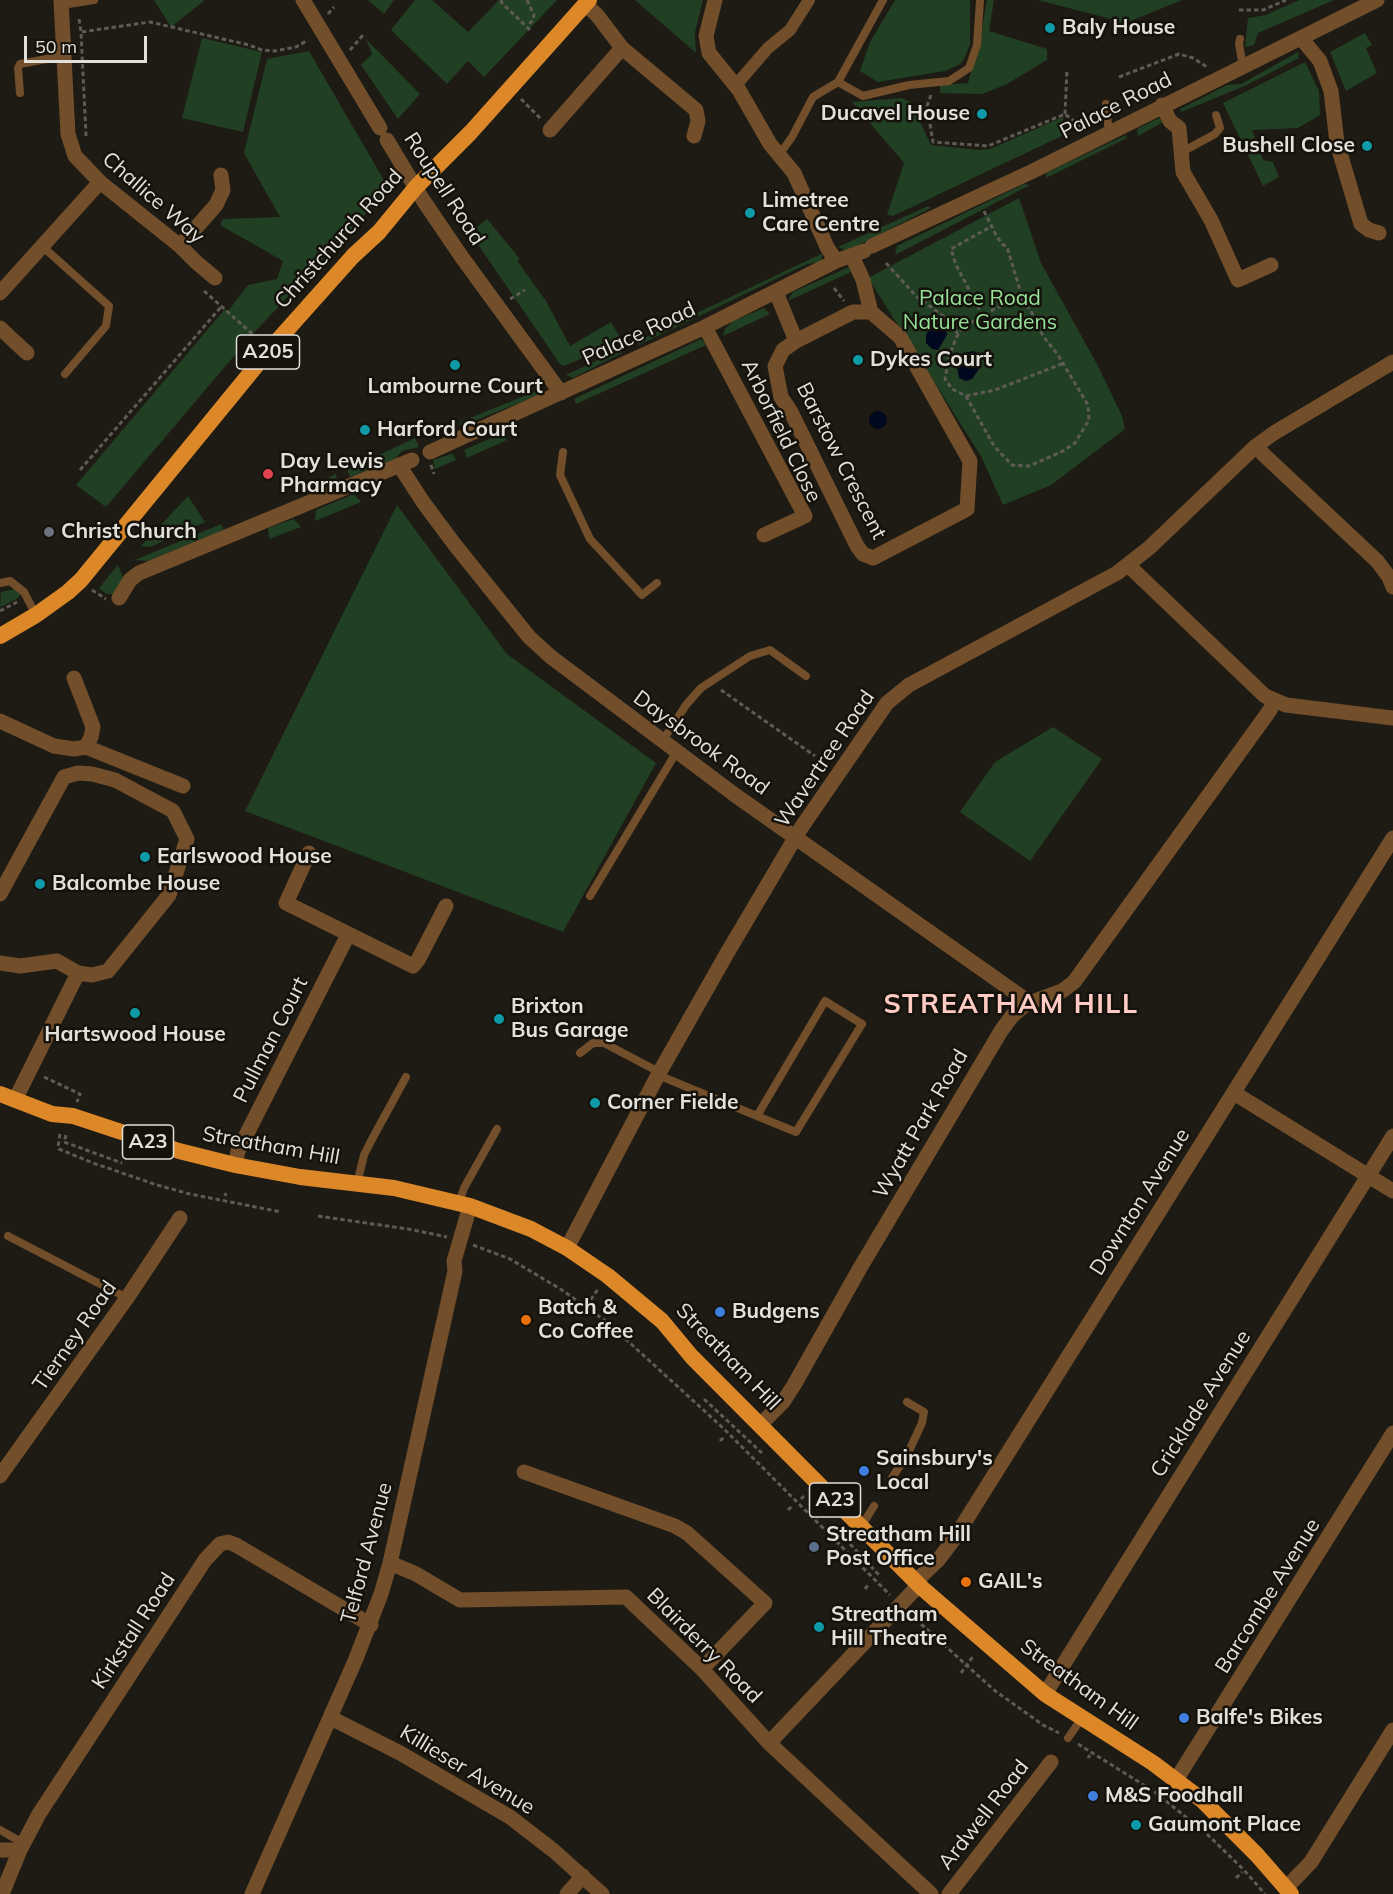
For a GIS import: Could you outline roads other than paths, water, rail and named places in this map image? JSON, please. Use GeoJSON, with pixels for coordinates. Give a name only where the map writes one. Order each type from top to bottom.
{"type":"FeatureCollection","features":[{"type":"Feature","properties":{"kind":"highway","name":"Christchurch Road"},"geometry":{"type":"LineString","coordinates":[[0,636],[36,615],[70,591],[81,580],[270,349],[353,256],[379,232],[417,187],[471,132],[587,2]]}},
{"type":"Feature","properties":{"kind":"highway","name":"Streatham Hill"},"geometry":{"type":"LineString","coordinates":[[8,1097],[52,1114],[73,1116],[179,1152],[300,1177],[427,1195],[465,1205],[531,1228],[567,1248],[608,1276],[662,1321],[692,1357],[917,1583],[1046,1694],[1153,1763],[1202,1800],[1289,1891]]}},
{"type":"Feature","properties":{"kind":"street","name":"Roupell Road"},"geometry":{"type":"LineString","coordinates":[[303,0],[383,134],[461,256],[561,393]]}},
{"type":"Feature","properties":{"kind":"street"},"geometry":{"type":"LineString","coordinates":[[715,0],[706,36],[709,53],[736,85],[770,144],[794,173],[827,247],[836,261]]}},
{"type":"Feature","properties":{"kind":"street"},"geometry":{"type":"LineString","coordinates":[[736,85],[768,48],[790,30],[809,0]]}},
{"type":"Feature","properties":{"kind":"street","name":"Palace Road"},"geometry":{"type":"LineString","coordinates":[[430,452],[705,327],[836,261],[863,251],[1109,134],[1162,105],[1373,1]]}},
{"type":"Feature","properties":{"kind":"street","name":"Challice Way"},"geometry":{"type":"LineString","coordinates":[[62,2],[69,140],[75,156],[100,182],[180,246],[215,278]]}},
{"type":"Feature","properties":{"kind":"street"},"geometry":{"type":"LineString","coordinates":[[587,2],[622,48],[696,110],[698,121],[694,136]]}},
{"type":"Feature","properties":{"kind":"street"},"geometry":{"type":"LineString","coordinates":[[1301,38],[1320,61],[1331,91],[1337,143],[1361,224],[1378,233]]}},
{"type":"Feature","properties":{"kind":"street"},"geometry":{"type":"LineString","coordinates":[[550,130],[622,48]]}},
{"type":"Feature","properties":{"kind":"street"},"geometry":{"type":"LineString","coordinates":[[1162,105],[1170,121],[1179,128],[1183,171],[1211,220],[1238,280],[1271,265]]}},
{"type":"Feature","properties":{"kind":"street"},"geometry":{"type":"LineString","coordinates":[[180,246],[216,205],[223,190],[221,175]]}},
{"type":"Feature","properties":{"kind":"street"},"geometry":{"type":"LineString","coordinates":[[0,293],[100,182]]}},
{"type":"Feature","properties":{"kind":"street"},"geometry":{"type":"LineString","coordinates":[[863,251],[863,280],[871,312]]}},
{"type":"Feature","properties":{"kind":"street"},"geometry":{"type":"LineString","coordinates":[[776,291],[796,341]]}},
{"type":"Feature","properties":{"kind":"street","name":"Barstow Crescent"},"geometry":{"type":"LineString","coordinates":[[853,312],[871,312],[900,337],[970,461],[967,509],[873,558],[863,554],[857,546],[781,397],[775,366],[783,350],[796,341],[853,312]]}},
{"type":"Feature","properties":{"kind":"street","name":"Arborfield Close"},"geometry":{"type":"LineString","coordinates":[[705,327],[805,516],[764,535]]}},
{"type":"Feature","properties":{"kind":"street"},"geometry":{"type":"LineString","coordinates":[[0,328],[27,353]]}},
{"type":"Feature","properties":{"kind":"street","name":"Wavertree Road"},"geometry":{"type":"LineString","coordinates":[[567,1248],[658,1074],[796,837],[879,714],[898,693],[1117,573],[1149,548],[1256,446],[1393,362]]}},
{"type":"Feature","properties":{"kind":"street"},"geometry":{"type":"LineString","coordinates":[[1256,446],[1377,561],[1393,586]]}},
{"type":"Feature","properties":{"kind":"street","name":"Daysbrook Road"},"geometry":{"type":"LineString","coordinates":[[116,598],[130,580],[134,570],[406,462],[442,528],[529,637],[550,657],[735,795],[1023,998],[1026,1004]]}},
{"type":"Feature","properties":{"kind":"street"},"geometry":{"type":"LineString","coordinates":[[1128,565],[1256,688],[1274,701],[1286,705],[1393,718]]}},
{"type":"Feature","properties":{"kind":"street"},"geometry":{"type":"LineString","coordinates":[[74,678],[93,727],[86,747]]}},
{"type":"Feature","properties":{"kind":"street","name":"Wyatt Park Road"},"geometry":{"type":"LineString","coordinates":[[761,1424],[783,1402],[794,1385],[860,1268],[996,1039],[1012,1016],[1026,1004],[1062,991],[1074,982],[1270,710],[1274,701]]}},
{"type":"Feature","properties":{"kind":"street"},"geometry":{"type":"LineString","coordinates":[[0,721],[54,746],[74,749],[86,747],[183,786]]}},
{"type":"Feature","properties":{"kind":"street"},"geometry":{"type":"LineString","coordinates":[[0,894],[64,777],[78,773],[115,780],[173,812],[187,839],[169,895],[108,971],[92,975],[78,973],[57,961],[20,966],[0,963]]}},
{"type":"Feature","properties":{"kind":"street","name":"Downton Avenue"},"geometry":{"type":"LineString","coordinates":[[769,1743],[880,1628],[954,1539],[1393,838]]}},
{"type":"Feature","properties":{"kind":"street"},"geometry":{"type":"LineString","coordinates":[[309,853],[286,903],[413,966],[446,906]]}},
{"type":"Feature","properties":{"kind":"street","name":"Pullman Court"},"geometry":{"type":"LineString","coordinates":[[235,1165],[242,1144],[348,935]]}},
{"type":"Feature","properties":{"kind":"street"},"geometry":{"type":"LineString","coordinates":[[8,1097],[78,973]]}},
{"type":"Feature","properties":{"kind":"street"},"geometry":{"type":"LineString","coordinates":[[1234,1093],[1393,1191]]}},
{"type":"Feature","properties":{"kind":"street","name":"Cricklade Avenue"},"geometry":{"type":"LineString","coordinates":[[1046,1694],[1393,1136]]}},
{"type":"Feature","properties":{"kind":"street","name":"Telford Avenue"},"geometry":{"type":"LineString","coordinates":[[252,1894],[370,1625],[390,1563],[455,1271],[454,1261],[460,1240],[465,1205]]}},
{"type":"Feature","properties":{"kind":"street","name":"Tierney Road"},"geometry":{"type":"LineString","coordinates":[[2,1470],[127,1298],[180,1218]]}},
{"type":"Feature","properties":{"kind":"street","name":"Barcombe Avenue"},"geometry":{"type":"LineString","coordinates":[[1176,1780],[1393,1433]]}},
{"type":"Feature","properties":{"kind":"street"},"geometry":{"type":"LineString","coordinates":[[524,1472],[675,1526],[687,1533],[765,1603],[702,1669]]}},
{"type":"Feature","properties":{"kind":"street","name":"Kirkstall Road"},"geometry":{"type":"LineString","coordinates":[[2,1894],[21,1846],[39,1814],[205,1560],[220,1544],[228,1542],[236,1545],[370,1625]]}},
{"type":"Feature","properties":{"kind":"street","name":"Blairderry Road"},"geometry":{"type":"LineString","coordinates":[[390,1563],[416,1574],[460,1600],[626,1597],[702,1669],[769,1743],[931,1894]]}},
{"type":"Feature","properties":{"kind":"street","name":"Killieser Avenue"},"geometry":{"type":"LineString","coordinates":[[331,1718],[400,1753],[498,1809],[554,1851],[602,1894]]}},
{"type":"Feature","properties":{"kind":"street"},"geometry":{"type":"LineString","coordinates":[[1289,1891],[1311,1862],[1393,1730]]}},
{"type":"Feature","properties":{"kind":"street","name":"Ardwell Road"},"geometry":{"type":"LineString","coordinates":[[949,1894],[1051,1762]]}},
{"type":"Feature","properties":{"kind":"street"},"geometry":{"type":"LineString","coordinates":[[0,1850],[21,1846]]}},
{"type":"Feature","properties":{"kind":"street"},"geometry":{"type":"LineString","coordinates":[[567,1894],[583,1876]]}},
{"type":"Feature","properties":{"kind":"lane"},"geometry":{"type":"LineString","coordinates":[[62,2],[94,0]]}},
{"type":"Feature","properties":{"kind":"lane"},"geometry":{"type":"LineString","coordinates":[[779,155],[792,137],[813,97],[838,82],[883,0]]}},
{"type":"Feature","properties":{"kind":"lane"},"geometry":{"type":"LineString","coordinates":[[838,82],[863,96],[909,85],[949,81],[969,68],[977,45],[980,0]]}},
{"type":"Feature","properties":{"kind":"lane"},"geometry":{"type":"LineString","coordinates":[[1240,39],[1243,67]]}},
{"type":"Feature","properties":{"kind":"lane"},"geometry":{"type":"LineString","coordinates":[[20,93],[18,68],[20,64],[63,56]]}},
{"type":"Feature","properties":{"kind":"lane"},"geometry":{"type":"LineString","coordinates":[[1106,104],[1109,134]]}},
{"type":"Feature","properties":{"kind":"lane"},"geometry":{"type":"LineString","coordinates":[[1182,152],[1215,134],[1220,128],[1216,115]]}},
{"type":"Feature","properties":{"kind":"lane"},"geometry":{"type":"LineString","coordinates":[[43,247],[109,306],[106,326],[64,374]]}},
{"type":"Feature","properties":{"kind":"lane"},"geometry":{"type":"LineString","coordinates":[[563,452],[560,476],[590,540],[642,595],[657,583]]}},
{"type":"Feature","properties":{"kind":"lane"},"geometry":{"type":"LineString","coordinates":[[0,582],[10,581],[24,592],[36,615]]}},
{"type":"Feature","properties":{"kind":"lane"},"geometry":{"type":"LineString","coordinates":[[663,740],[686,705],[701,688],[750,656],[770,650],[806,676]]}},
{"type":"Feature","properties":{"kind":"lane"},"geometry":{"type":"LineString","coordinates":[[591,896],[678,751]]}},
{"type":"Feature","properties":{"kind":"lane"},"geometry":{"type":"LineString","coordinates":[[580,1053],[593,1043],[604,1042],[658,1074],[757,1116],[796,1132],[862,1024],[825,1001],[757,1116]]}},
{"type":"Feature","properties":{"kind":"lane"},"geometry":{"type":"LineString","coordinates":[[357,1184],[362,1162],[371,1141],[406,1077]]}},
{"type":"Feature","properties":{"kind":"lane"},"geometry":{"type":"LineString","coordinates":[[465,1205],[464,1188],[496,1129]]}},
{"type":"Feature","properties":{"kind":"lane"},"geometry":{"type":"LineString","coordinates":[[8,1236],[127,1298]]}},
{"type":"Feature","properties":{"kind":"lane"},"geometry":{"type":"LineString","coordinates":[[892,1478],[908,1453],[922,1423],[924,1412],[907,1402]]}},
{"type":"Feature","properties":{"kind":"lane"},"geometry":{"type":"LineString","coordinates":[[861,1527],[874,1506]]}},
{"type":"Feature","properties":{"kind":"lane"},"geometry":{"type":"LineString","coordinates":[[1068,1738],[1082,1718]]}},
{"type":"Feature","properties":{"kind":"lane"},"geometry":{"type":"LineString","coordinates":[[0,1830],[21,1846]]}},
{"type":"Feature","properties":{"kind":"water"},"geometry":{"type":"Polygon","coordinates":[[[938,325],[946,330],[947,335],[938,350],[932,349],[926,343],[926,335],[930,327],[938,325]]]}},
{"type":"Feature","properties":{"kind":"water"},"geometry":{"type":"Polygon","coordinates":[[[974,351],[981,357],[979,369],[972,379],[966,381],[959,378],[957,367],[964,353],[974,351]]]}},
{"type":"Feature","properties":{"kind":"water"},"geometry":{"type":"Polygon","coordinates":[[[878,411],[884,414],[887,420],[884,426],[878,429],[872,426],[869,420],[872,414],[878,411]]]}},
{"type":"Feature","properties":{"kind":"place","name":"Baly House"},"geometry":{"type":"Point","coordinates":[1050,28]}},
{"type":"Feature","properties":{"kind":"place","name":"Ducavel House"},"geometry":{"type":"Point","coordinates":[982,114]}},
{"type":"Feature","properties":{"kind":"place","name":"Bushell Close"},"geometry":{"type":"Point","coordinates":[1367,146]}},
{"type":"Feature","properties":{"kind":"place","name":"Limetree Care Centre"},"geometry":{"type":"Point","coordinates":[750,213]}},
{"type":"Feature","properties":{"kind":"place","name":"Dykes Court"},"geometry":{"type":"Point","coordinates":[858,360]}},
{"type":"Feature","properties":{"kind":"place","name":"Lambourne Court"},"geometry":{"type":"Point","coordinates":[455,365]}},
{"type":"Feature","properties":{"kind":"place","name":"Harford Court"},"geometry":{"type":"Point","coordinates":[365,430]}},
{"type":"Feature","properties":{"kind":"place","name":"Day Lewis Pharmacy"},"geometry":{"type":"Point","coordinates":[268,474]}},
{"type":"Feature","properties":{"kind":"place","name":"Christ Church"},"geometry":{"type":"Point","coordinates":[49,532]}},
{"type":"Feature","properties":{"kind":"place","name":"Earlswood House"},"geometry":{"type":"Point","coordinates":[145,857]}},
{"type":"Feature","properties":{"kind":"place","name":"Balcombe House"},"geometry":{"type":"Point","coordinates":[40,884]}},
{"type":"Feature","properties":{"kind":"place","name":"Hartswood House"},"geometry":{"type":"Point","coordinates":[135,1013]}},
{"type":"Feature","properties":{"kind":"place","name":"Brixton Bus Garage"},"geometry":{"type":"Point","coordinates":[499,1019]}},
{"type":"Feature","properties":{"kind":"place","name":"Corner Fielde"},"geometry":{"type":"Point","coordinates":[595,1103]}},
{"type":"Feature","properties":{"kind":"place","name":"Budgens"},"geometry":{"type":"Point","coordinates":[720,1312]}},
{"type":"Feature","properties":{"kind":"place","name":"Batch & Co Coffee"},"geometry":{"type":"Point","coordinates":[526,1320]}},
{"type":"Feature","properties":{"kind":"place","name":"Sainsbury's Local"},"geometry":{"type":"Point","coordinates":[864,1471]}},
{"type":"Feature","properties":{"kind":"place","name":"Streatham Hill Post Office"},"geometry":{"type":"Point","coordinates":[814,1547]}},
{"type":"Feature","properties":{"kind":"place","name":"GAIL's"},"geometry":{"type":"Point","coordinates":[966,1582]}},
{"type":"Feature","properties":{"kind":"place","name":"Streatham Hill Theatre"},"geometry":{"type":"Point","coordinates":[819,1627]}},
{"type":"Feature","properties":{"kind":"place","name":"Balfe's Bikes"},"geometry":{"type":"Point","coordinates":[1184,1718]}},
{"type":"Feature","properties":{"kind":"place","name":"M&S Foodhall"},"geometry":{"type":"Point","coordinates":[1093,1796]}},
{"type":"Feature","properties":{"kind":"place","name":"Gaumont Place"},"geometry":{"type":"Point","coordinates":[1136,1825]}},
{"type":"Feature","properties":{"kind":"district","name":"STREATHAM HILL"},"geometry":{"type":"Point","coordinates":[1011,1005]}},
{"type":"Feature","properties":{"kind":"park label","name":"Palace Road Nature Gardens"},"geometry":{"type":"Point","coordinates":[980,311]}}]}
